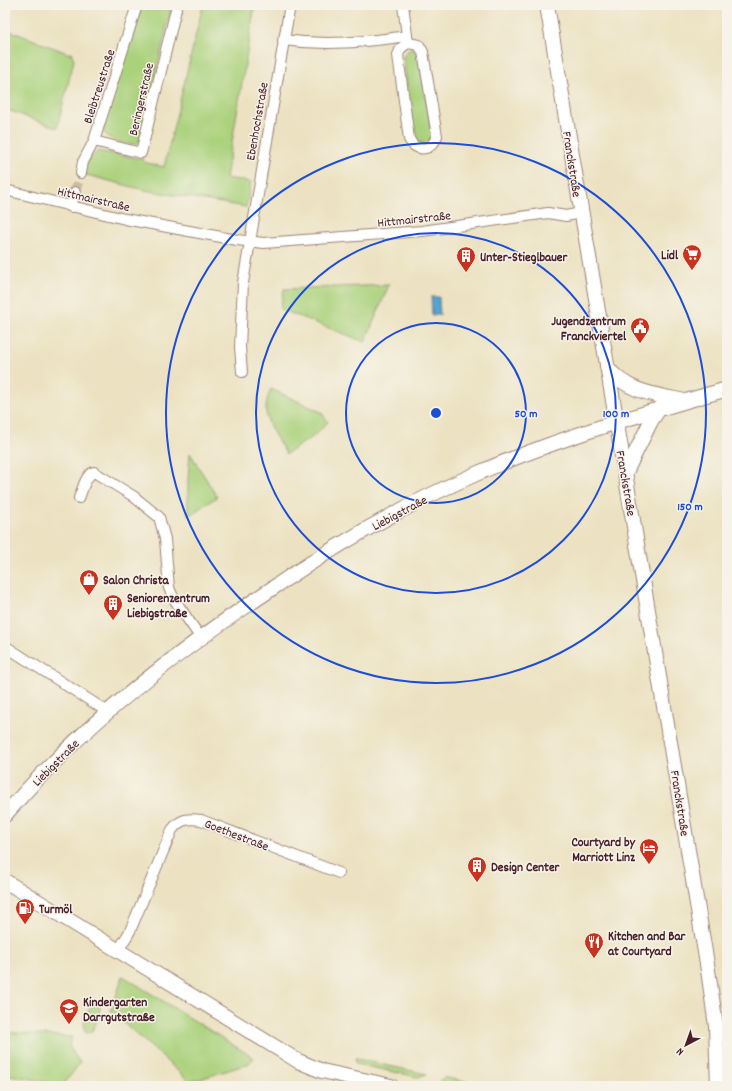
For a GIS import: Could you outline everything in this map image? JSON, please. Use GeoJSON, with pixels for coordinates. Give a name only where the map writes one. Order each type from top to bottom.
{"type":"FeatureCollection","features":[{"type":"Feature","properties":{"kind":"main road","name":"Franckstraße"},"geometry":{"type":"LineString","coordinates":[[547,5],[616,422],[648,600],[707,961],[716,1026],[718,1086]]}},
{"type":"Feature","properties":{"kind":"main road"},"geometry":{"type":"LineString","coordinates":[[607,367],[618,379],[640,391],[685,401]]}},
{"type":"Feature","properties":{"kind":"main road","name":"Liebigstraße"},"geometry":{"type":"LineString","coordinates":[[5,815],[43,774],[108,712],[200,637],[291,575],[346,541],[426,497],[476,473],[538,448],[616,422],[727,389]]}},
{"type":"Feature","properties":{"kind":"main road"},"geometry":{"type":"LineString","coordinates":[[625,474],[651,421],[659,409]]}},
{"type":"Feature","properties":{"kind":"main road"},"geometry":{"type":"LineString","coordinates":[[5,881],[298,1061],[322,1071],[391,1086]]}},
{"type":"Feature","properties":{"kind":"street","name":"Bleibtreustraße"},"geometry":{"type":"LineString","coordinates":[[81,173],[84,162],[94,141],[137,5]]}},
{"type":"Feature","properties":{"kind":"street","name":"Beringerstraße"},"geometry":{"type":"LineString","coordinates":[[94,141],[141,153],[177,5]]}},
{"type":"Feature","properties":{"kind":"street","name":"Ebenhochstraße"},"geometry":{"type":"LineString","coordinates":[[249,241],[290,5]]}},
{"type":"Feature","properties":{"kind":"street"},"geometry":{"type":"LineString","coordinates":[[283,40],[328,44],[408,39],[419,45],[423,52],[437,136],[432,145],[424,149],[415,147],[409,139],[398,55],[408,39],[402,5]]}},
{"type":"Feature","properties":{"kind":"street","name":"Hittmairstraße"},"geometry":{"type":"LineString","coordinates":[[5,190],[146,224],[264,243],[397,234],[548,213],[566,216],[581,213]]}},
{"type":"Feature","properties":{"kind":"street"},"geometry":{"type":"LineString","coordinates":[[71,206],[75,192]]}},
{"type":"Feature","properties":{"kind":"street"},"geometry":{"type":"LineString","coordinates":[[242,372],[240,347],[241,309],[249,241]]}},
{"type":"Feature","properties":{"kind":"street"},"geometry":{"type":"LineString","coordinates":[[79,498],[90,474],[98,473],[159,517],[167,557],[170,588],[174,599],[200,637]]}},
{"type":"Feature","properties":{"kind":"street"},"geometry":{"type":"LineString","coordinates":[[5,646],[108,712]]}},
{"type":"Feature","properties":{"kind":"street","name":"Goethestraße"},"geometry":{"type":"LineString","coordinates":[[118,951],[130,931],[172,830],[181,820],[189,818],[200,820],[339,873]]}},
{"type":"Feature","properties":{"kind":"green space"},"geometry":{"type":"Polygon","coordinates":[[[142,5],[172,5],[140,140],[138,143],[128,144],[111,139],[103,132],[102,128],[142,5]]]}},
{"type":"Feature","properties":{"kind":"green space"},"geometry":{"type":"Polygon","coordinates":[[[203,5],[255,5],[226,178],[251,182],[246,207],[144,190],[83,174],[87,161],[98,151],[143,159],[143,162],[164,167],[203,5]]]}},
{"type":"Feature","properties":{"kind":"green space"},"geometry":{"type":"Polygon","coordinates":[[[5,29],[70,54],[71,52],[74,60],[57,128],[5,109],[5,29]]]}},
{"type":"Feature","properties":{"kind":"green space"},"geometry":{"type":"Polygon","coordinates":[[[411,49],[419,53],[432,136],[425,143],[418,143],[414,138],[403,57],[406,52],[411,49]]]}},
{"type":"Feature","properties":{"kind":"green space"},"geometry":{"type":"Polygon","coordinates":[[[389,285],[365,342],[280,309],[284,289],[389,285]]]}},
{"type":"Feature","properties":{"kind":"green space"},"geometry":{"type":"Polygon","coordinates":[[[271,389],[321,412],[328,422],[314,436],[286,454],[272,430],[267,416],[267,399],[271,389]]]}},
{"type":"Feature","properties":{"kind":"green space"},"geometry":{"type":"Polygon","coordinates":[[[190,453],[217,497],[188,516],[188,479],[190,453]]]}},
{"type":"Feature","properties":{"kind":"green space"},"geometry":{"type":"Polygon","coordinates":[[[123,976],[254,1058],[248,1064],[190,1082],[111,1011],[123,976]]]}},
{"type":"Feature","properties":{"kind":"green space"},"geometry":{"type":"Polygon","coordinates":[[[94,1005],[100,1006],[99,1017],[92,1031],[86,1033],[84,1027],[85,1018],[91,1007],[94,1005]]]}},
{"type":"Feature","properties":{"kind":"green space"},"geometry":{"type":"Polygon","coordinates":[[[5,1032],[72,1037],[69,1046],[80,1063],[63,1085],[5,1074],[5,1032]]]}},
{"type":"Feature","properties":{"kind":"green space"},"geometry":{"type":"Polygon","coordinates":[[[355,1059],[426,1074],[418,1077],[356,1064],[355,1059]]]}},
{"type":"Feature","properties":{"kind":"green space"},"geometry":{"type":"Polygon","coordinates":[[[443,1078],[488,1086],[460,1086],[438,1082],[443,1078]]]}},
{"type":"Feature","properties":{"kind":"water"},"geometry":{"type":"Polygon","coordinates":[[[431,297],[439,297],[440,315],[432,315],[431,297]]]}},
{"type":"Feature","properties":{"kind":"tunnel"},"geometry":{"type":"LineString","coordinates":[[75,192],[81,173]]}},
{"type":"Feature","properties":{"kind":"place","name":"Lidl"},"geometry":{"type":"Point","coordinates":[692,271]}},
{"type":"Feature","properties":{"kind":"place","name":"Unter-Stieglbauer"},"geometry":{"type":"Point","coordinates":[466,273]}},
{"type":"Feature","properties":{"kind":"place","name":"Jugendzentrum Franckviertel"},"geometry":{"type":"Point","coordinates":[640,344]}},
{"type":"Feature","properties":{"kind":"place","name":"Salon Christa"},"geometry":{"type":"Point","coordinates":[89,596]}},
{"type":"Feature","properties":{"kind":"place","name":"Seniorenzentrum Liebigstraße"},"geometry":{"type":"Point","coordinates":[113,621]}},
{"type":"Feature","properties":{"kind":"place","name":"Courtyard by Marriott Linz"},"geometry":{"type":"Point","coordinates":[649,865]}},
{"type":"Feature","properties":{"kind":"place","name":"Design Center"},"geometry":{"type":"Point","coordinates":[477,883]}},
{"type":"Feature","properties":{"kind":"place","name":"Turmöl"},"geometry":{"type":"Point","coordinates":[25,925]}},
{"type":"Feature","properties":{"kind":"place","name":"Kitchen and Bar at Courtyard"},"geometry":{"type":"Point","coordinates":[594,959]}},
{"type":"Feature","properties":{"kind":"place","name":"Kindergarten Darrgutstraße"},"geometry":{"type":"Point","coordinates":[69,1025]}}]}
